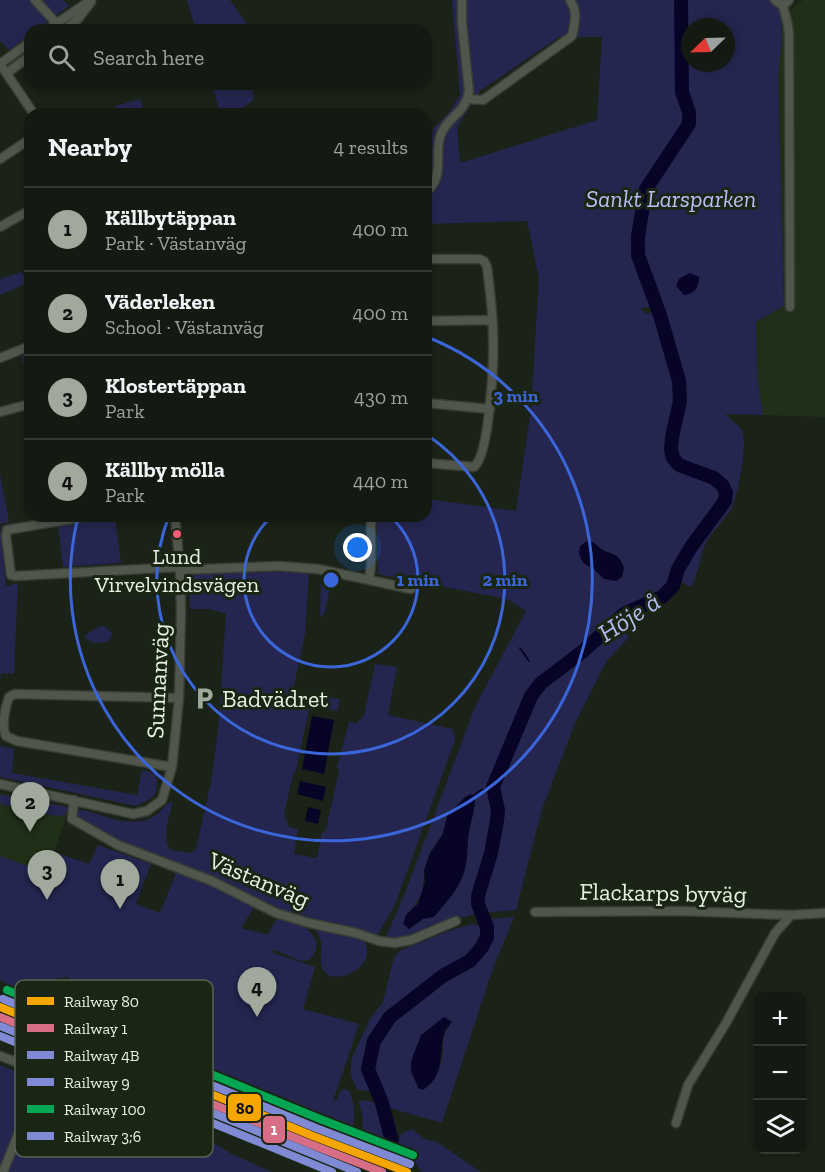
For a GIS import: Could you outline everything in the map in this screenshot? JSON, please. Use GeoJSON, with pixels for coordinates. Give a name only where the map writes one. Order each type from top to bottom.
{"type":"FeatureCollection","features":[{"type":"Feature","properties":{"kind":"street"},"geometry":{"type":"LineString","coordinates":[[35,0],[57,24]]}},
{"type":"Feature","properties":{"kind":"street"},"geometry":{"type":"LineString","coordinates":[[65,24],[92,0]]}},
{"type":"Feature","properties":{"kind":"street"},"geometry":{"type":"LineString","coordinates":[[432,187],[437,179],[439,141],[442,131],[462,110],[468,99],[469,78],[462,23],[462,0]]}},
{"type":"Feature","properties":{"kind":"street"},"geometry":{"type":"LineString","coordinates":[[468,99],[483,100],[572,36],[576,17],[570,0]]}},
{"type":"Feature","properties":{"kind":"street"},"geometry":{"type":"LineString","coordinates":[[775,0],[786,3],[789,36],[790,307]]}},
{"type":"Feature","properties":{"kind":"street"},"geometry":{"type":"LineString","coordinates":[[24,46],[0,64],[30,108]]}},
{"type":"Feature","properties":{"kind":"street"},"geometry":{"type":"LineString","coordinates":[[7,73],[24,60]]}},
{"type":"Feature","properties":{"kind":"street"},"geometry":{"type":"LineString","coordinates":[[0,159],[24,143]]}},
{"type":"Feature","properties":{"kind":"street"},"geometry":{"type":"LineString","coordinates":[[0,227],[24,213]]}},
{"type":"Feature","properties":{"kind":"street"},"geometry":{"type":"LineString","coordinates":[[432,260],[479,259],[484,261],[488,267],[494,348],[490,409],[482,456],[478,464],[474,467],[432,464]]}},
{"type":"Feature","properties":{"kind":"street"},"geometry":{"type":"LineString","coordinates":[[432,321],[492,320]]}},
{"type":"Feature","properties":{"kind":"street"},"geometry":{"type":"LineString","coordinates":[[0,358],[24,348]]}},
{"type":"Feature","properties":{"kind":"street"},"geometry":{"type":"LineString","coordinates":[[432,404],[490,409]]}},
{"type":"Feature","properties":{"kind":"street"},"geometry":{"type":"LineString","coordinates":[[0,412],[24,406]]}},
{"type":"Feature","properties":{"kind":"street"},"geometry":{"type":"LineString","coordinates":[[53,522],[7,530],[11,575],[279,566],[318,569],[411,588]]}},
{"type":"Feature","properties":{"kind":"street","name":"Sunnanväg"},"geometry":{"type":"LineString","coordinates":[[74,800],[133,814],[153,807],[162,800],[172,767],[179,698],[180,568],[176,522]]}},
{"type":"Feature","properties":{"kind":"street"},"geometry":{"type":"LineString","coordinates":[[369,579],[371,522]]}},
{"type":"Feature","properties":{"kind":"street"},"geometry":{"type":"LineString","coordinates":[[172,767],[17,741],[6,736],[3,729],[7,702],[9,697],[15,694],[179,698]]}},
{"type":"Feature","properties":{"kind":"street"},"geometry":{"type":"LineString","coordinates":[[0,784],[74,800]]}},
{"type":"Feature","properties":{"kind":"street","name":"Västanväg"},"geometry":{"type":"LineString","coordinates":[[74,800],[72,819],[106,839],[212,881],[283,915],[389,942],[411,940],[456,921]]}},
{"type":"Feature","properties":{"kind":"street","name":"Flackarps byväg"},"geometry":{"type":"LineString","coordinates":[[535,912],[680,911],[791,915],[825,913]]}},
{"type":"Feature","properties":{"kind":"street"},"geometry":{"type":"LineString","coordinates":[[675,1123],[688,1085],[726,1023],[775,933],[791,915]]}},
{"type":"Feature","properties":{"kind":"street"},"geometry":{"type":"LineString","coordinates":[[0,1056],[15,1062]]}},
{"type":"Feature","properties":{"kind":"street"},"geometry":{"type":"LineString","coordinates":[[3,1172],[15,1142]]}},
{"type":"Feature","properties":{"kind":"shaded area"},"geometry":{"type":"Polygon","coordinates":[[[803,0],[825,0],[825,417],[763,415],[757,373],[756,322],[784,306],[778,73],[783,15],[803,0]]]}},
{"type":"Feature","properties":{"kind":"shaded area"},"geometry":{"type":"Polygon","coordinates":[[[690,273],[699,277],[698,284],[693,292],[684,295],[676,286],[679,279],[690,273]]]}},
{"type":"Feature","properties":{"kind":"shaded area"},"geometry":{"type":"Polygon","coordinates":[[[587,541],[619,558],[624,568],[622,577],[616,581],[604,579],[582,561],[579,553],[580,546],[587,541]]]}},
{"type":"Feature","properties":{"kind":"shaded area"},"geometry":{"type":"Polygon","coordinates":[[[312,716],[334,720],[324,774],[302,769],[312,716]]]}},
{"type":"Feature","properties":{"kind":"shaded area"},"geometry":{"type":"Polygon","coordinates":[[[300,781],[326,787],[323,801],[297,794],[300,781]]]}},
{"type":"Feature","properties":{"kind":"shaded area"},"geometry":{"type":"Polygon","coordinates":[[[0,793],[69,807],[47,874],[0,857],[0,793]]]}},
{"type":"Feature","properties":{"kind":"shaded area"},"geometry":{"type":"Polygon","coordinates":[[[471,794],[475,798],[474,807],[466,864],[460,883],[434,917],[423,919],[409,929],[403,924],[406,915],[418,904],[425,882],[424,871],[430,853],[443,834],[448,812],[471,794]]]}},
{"type":"Feature","properties":{"kind":"shaded area"},"geometry":{"type":"Polygon","coordinates":[[[308,807],[321,810],[318,824],[305,821],[308,807]]]}},
{"type":"Feature","properties":{"kind":"shaded area"},"geometry":{"type":"Polygon","coordinates":[[[0,1004],[15,1010],[15,1043],[0,1037],[0,1004]]]}},
{"type":"Feature","properties":{"kind":"shaded area"},"geometry":{"type":"Polygon","coordinates":[[[444,1017],[452,1022],[444,1034],[438,1071],[435,1078],[423,1090],[418,1088],[412,1074],[413,1056],[421,1035],[444,1017]]]}},
{"type":"Feature","properties":{"kind":"shaded area"},"geometry":{"type":"Polygon","coordinates":[[[213,1091],[316,1133],[315,1148],[311,1157],[294,1157],[213,1123],[213,1091]]]}},
{"type":"Feature","properties":{"kind":"green space"},"geometry":{"type":"Polygon","coordinates":[[[0,0],[63,0],[69,6],[44,24],[24,24],[24,39],[9,50],[0,41],[0,0]]]}},
{"type":"Feature","properties":{"kind":"green space"},"geometry":{"type":"Polygon","coordinates":[[[187,0],[230,0],[247,24],[194,24],[187,0]]]}},
{"type":"Feature","properties":{"kind":"green space","name":"Sankt Larsparken"},"geometry":{"type":"Polygon","coordinates":[[[452,0],[781,0],[782,40],[778,73],[784,306],[756,322],[757,373],[763,415],[726,414],[741,429],[744,437],[743,458],[734,503],[706,543],[690,587],[682,582],[687,561],[700,540],[730,502],[730,492],[723,478],[717,473],[684,462],[682,458],[676,436],[685,412],[683,412],[685,381],[657,307],[640,308],[646,314],[654,311],[672,371],[676,405],[667,437],[670,458],[681,469],[713,481],[719,487],[722,500],[715,513],[686,548],[667,588],[660,594],[622,611],[618,624],[629,637],[606,662],[575,723],[542,809],[516,910],[479,913],[456,919],[405,941],[385,939],[405,893],[475,707],[526,611],[509,600],[378,574],[377,522],[432,522],[432,500],[516,511],[531,410],[539,279],[527,221],[432,224],[433,129],[450,111],[460,95],[452,0]],[[559,37],[480,91],[457,127],[460,163],[597,120],[602,37],[559,37]],[[587,541],[593,568],[604,579],[622,563],[614,555],[587,541]],[[465,796],[455,809],[448,812],[442,835],[426,864],[421,893],[406,915],[409,929],[451,896],[462,878],[475,798],[465,796]]]}},
{"type":"Feature","properties":{"kind":"green space"},"geometry":{"type":"Polygon","coordinates":[[[214,90],[252,90],[254,99],[243,108],[218,108],[214,90]]]}},
{"type":"Feature","properties":{"kind":"green space"},"geometry":{"type":"Polygon","coordinates":[[[140,99],[143,108],[116,108],[115,106],[140,99]]]}},
{"type":"Feature","properties":{"kind":"green space"},"geometry":{"type":"Polygon","coordinates":[[[21,272],[24,276],[24,284],[0,295],[0,279],[21,272]]]}},
{"type":"Feature","properties":{"kind":"green space"},"geometry":{"type":"Polygon","coordinates":[[[0,474],[9,522],[0,524],[0,474]]]}},
{"type":"Feature","properties":{"kind":"green space"},"geometry":{"type":"Polygon","coordinates":[[[86,522],[116,522],[121,563],[63,567],[58,526],[86,522]]]}},
{"type":"Feature","properties":{"kind":"green space"},"geometry":{"type":"Polygon","coordinates":[[[0,525],[6,586],[18,583],[14,674],[1,673],[0,680],[0,525]]]}},
{"type":"Feature","properties":{"kind":"green space"},"geometry":{"type":"Polygon","coordinates":[[[309,571],[305,635],[292,694],[293,704],[309,709],[284,814],[289,827],[298,829],[294,854],[317,858],[322,833],[326,829],[339,771],[337,767],[349,722],[357,723],[364,715],[375,664],[397,667],[388,715],[453,729],[455,740],[394,907],[376,937],[355,928],[255,906],[241,928],[268,935],[276,920],[285,920],[294,922],[309,931],[317,944],[309,960],[301,961],[275,950],[270,952],[315,967],[303,1009],[359,1024],[333,1101],[337,1100],[340,1091],[344,1089],[349,1091],[352,1097],[354,1123],[351,1142],[316,1133],[213,1091],[213,980],[70,980],[69,977],[56,980],[15,980],[15,988],[0,980],[0,856],[50,874],[57,853],[89,864],[98,845],[151,864],[136,904],[160,913],[175,871],[115,842],[75,816],[77,809],[132,822],[151,818],[173,801],[166,832],[167,844],[170,850],[191,853],[196,849],[211,783],[218,731],[226,614],[209,609],[190,609],[189,574],[309,571]]]}},
{"type":"Feature","properties":{"kind":"green space"},"geometry":{"type":"Polygon","coordinates":[[[321,578],[329,579],[331,582],[322,617],[320,614],[321,578]]]}},
{"type":"Feature","properties":{"kind":"green space"},"geometry":{"type":"Polygon","coordinates":[[[104,626],[112,633],[108,642],[93,643],[86,639],[85,636],[98,627],[104,626]]]}},
{"type":"Feature","properties":{"kind":"green space"},"geometry":{"type":"Polygon","coordinates":[[[316,695],[340,699],[337,711],[314,706],[316,695]]]}},
{"type":"Feature","properties":{"kind":"green space"},"geometry":{"type":"Polygon","coordinates":[[[0,746],[14,749],[12,773],[137,795],[142,770],[156,774],[156,791],[152,798],[136,806],[0,777],[0,746]]]}},
{"type":"Feature","properties":{"kind":"green space"},"geometry":{"type":"Polygon","coordinates":[[[0,794],[67,807],[68,810],[64,816],[49,815],[0,804],[0,794]]]}},
{"type":"Feature","properties":{"kind":"green space"},"geometry":{"type":"Polygon","coordinates":[[[514,917],[492,971],[442,1123],[390,1108],[377,1082],[372,1061],[380,1038],[400,1016],[481,957],[492,936],[490,919],[514,917]],[[452,1022],[428,1030],[421,1035],[411,1068],[418,1088],[430,1085],[437,1074],[448,1028],[452,1022]]]}},
{"type":"Feature","properties":{"kind":"green space"},"geometry":{"type":"Polygon","coordinates":[[[472,924],[481,926],[481,936],[469,953],[461,960],[437,972],[422,989],[387,1016],[377,1027],[366,1047],[364,1056],[367,1079],[372,1092],[357,1089],[351,1076],[353,1055],[371,1017],[383,1002],[394,957],[401,950],[472,924]]]}},
{"type":"Feature","properties":{"kind":"green space"},"geometry":{"type":"Polygon","coordinates":[[[316,930],[332,931],[364,940],[367,957],[357,969],[347,974],[336,977],[327,974],[322,967],[321,941],[316,930]]]}},
{"type":"Feature","properties":{"kind":"green space"},"geometry":{"type":"Polygon","coordinates":[[[0,1065],[15,1071],[15,1130],[0,1170],[0,1065]]]}},
{"type":"Feature","properties":{"kind":"green space"},"geometry":{"type":"Polygon","coordinates":[[[361,1100],[374,1103],[380,1110],[388,1147],[387,1157],[384,1159],[360,1148],[363,1119],[359,1102],[361,1100]]]}},
{"type":"Feature","properties":{"kind":"green space"},"geometry":{"type":"Polygon","coordinates":[[[412,1129],[425,1139],[437,1142],[481,1172],[422,1172],[413,1160],[399,1151],[398,1143],[401,1134],[412,1129]]]}},
{"type":"Feature","properties":{"kind":"green space"},"geometry":{"type":"Polygon","coordinates":[[[213,1142],[272,1172],[8,1172],[15,1154],[15,1157],[213,1157],[213,1142]]]}},
{"type":"Feature","properties":{"kind":"waterway","name":"Höje å"},"geometry":{"type":"LineString","coordinates":[[390,1172],[392,1141],[382,1103],[368,1069],[374,1041],[390,1017],[444,975],[470,961],[487,937],[487,927],[478,904],[478,896],[491,853],[497,821],[498,810],[493,787],[531,696],[541,683],[582,652],[624,614],[662,597],[673,586],[678,569],[691,547],[725,501],[726,493],[723,486],[714,478],[679,465],[673,458],[672,437],[680,401],[679,381],[660,315],[638,255],[638,236],[646,189],[689,124],[689,112],[682,92],[681,0]]}},
{"type":"Feature","properties":{"kind":"waterway"},"geometry":{"type":"LineString","coordinates":[[520,648],[529,661]]}},
{"type":"Feature","properties":{"kind":"waterway"},"geometry":{"type":"LineString","coordinates":[[473,796],[481,790],[493,789]]}},
{"type":"Feature","properties":{"kind":"railway"},"geometry":{"type":"LineString","coordinates":[[0,1013],[15,1019]]}},
{"type":"Feature","properties":{"kind":"railway"},"geometry":{"type":"LineString","coordinates":[[0,1025],[15,1031]]}},
{"type":"Feature","properties":{"kind":"railway"},"geometry":{"type":"LineString","coordinates":[[213,1101],[394,1172]]}},
{"type":"Feature","properties":{"kind":"railway"},"geometry":{"type":"LineString","coordinates":[[213,1111],[234,1119]]}},
{"type":"Feature","properties":{"kind":"rail line","name":"100"},"geometry":{"type":"LineString","coordinates":[[7,990],[15,993]]}},
{"type":"Feature","properties":{"kind":"rail line","name":"4B"},"geometry":{"type":"LineString","coordinates":[[3,999],[15,1004]]}},
{"type":"Feature","properties":{"kind":"rail line","name":"80"},"geometry":{"type":"LineString","coordinates":[[0,1007],[15,1013]]}},
{"type":"Feature","properties":{"kind":"rail line","name":"1"},"geometry":{"type":"LineString","coordinates":[[0,1017],[15,1023]]}},
{"type":"Feature","properties":{"kind":"rail line","name":"9"},"geometry":{"type":"LineString","coordinates":[[0,1026],[15,1032]]}},
{"type":"Feature","properties":{"kind":"rail line","name":"3;6"},"geometry":{"type":"LineString","coordinates":[[0,1036],[15,1042]]}},
{"type":"Feature","properties":{"kind":"rail line","name":"100"},"geometry":{"type":"LineString","coordinates":[[213,1075],[413,1155]]}},
{"type":"Feature","properties":{"kind":"rail line","name":"4B"},"geometry":{"type":"LineString","coordinates":[[213,1086],[410,1164]]}},
{"type":"Feature","properties":{"kind":"rail line","name":"80"},"geometry":{"type":"LineString","coordinates":[[213,1095],[407,1172]]}},
{"type":"Feature","properties":{"kind":"rail line","name":"1"},"geometry":{"type":"LineString","coordinates":[[213,1104],[382,1172]]}},
{"type":"Feature","properties":{"kind":"rail line","name":"9"},"geometry":{"type":"LineString","coordinates":[[213,1113],[357,1172]]}},
{"type":"Feature","properties":{"kind":"rail line","name":"3;6"},"geometry":{"type":"LineString","coordinates":[[213,1123],[332,1172]]}},
{"type":"Feature","properties":{"kind":"place","name":"Lund Virvelvindsvägen"},"geometry":{"type":"Point","coordinates":[177,534]}},
{"type":"Feature","properties":{"kind":"place","name":"Badvädret"},"geometry":{"type":"Point","coordinates":[204,699]}},
{"type":"Feature","properties":{"kind":"place","name":"Väderleken"},"geometry":{"type":"Point","coordinates":[30,832]}},
{"type":"Feature","properties":{"kind":"place","name":"Klostertäppan"},"geometry":{"type":"Point","coordinates":[47,900]}},
{"type":"Feature","properties":{"kind":"place","name":"Källbytäppan"},"geometry":{"type":"Point","coordinates":[120,909]}},
{"type":"Feature","properties":{"kind":"place","name":"Källby mölla"},"geometry":{"type":"Point","coordinates":[257,1017]}}]}
